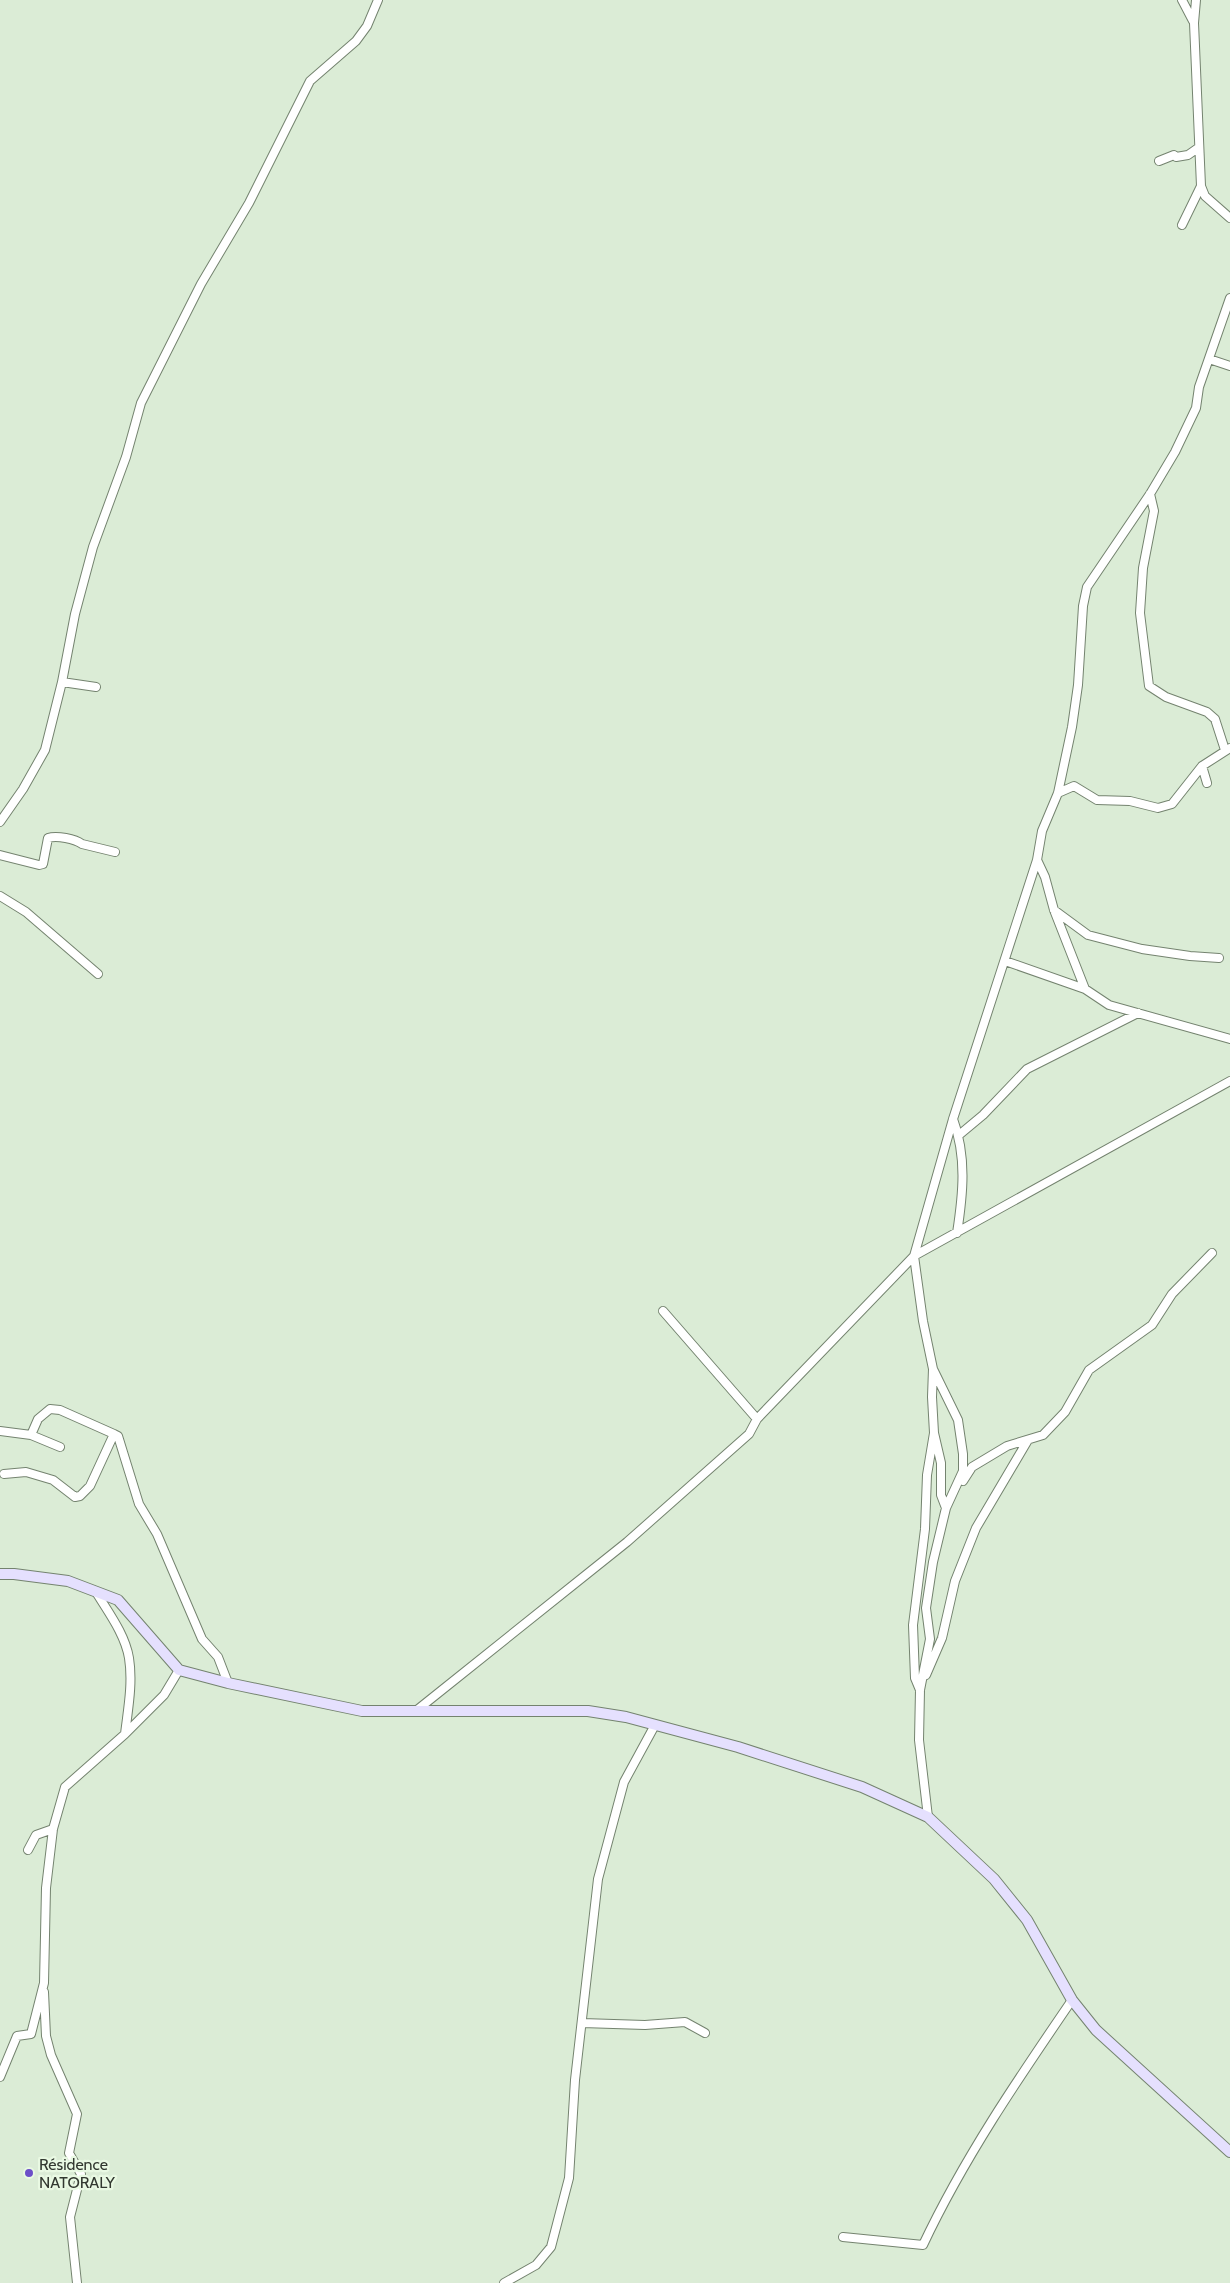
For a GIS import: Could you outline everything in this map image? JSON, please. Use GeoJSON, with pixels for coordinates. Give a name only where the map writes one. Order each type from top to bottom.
{"type":"FeatureCollection","features":[{"type":"Feature","properties":{"kind":"street"},"geometry":{"type":"LineString","coordinates":[[0,821],[23,789],[45,750],[62,682],[75,614],[93,547],[126,457],[141,403],[201,284],[249,203],[310,82],[356,41],[367,26],[378,0]]}},
{"type":"Feature","properties":{"kind":"street"},"geometry":{"type":"LineString","coordinates":[[1182,0],[1194,23]]}},
{"type":"Feature","properties":{"kind":"street"},"geometry":{"type":"LineString","coordinates":[[1196,0],[1194,23],[1201,186],[1205,196],[1230,218]]}},
{"type":"Feature","properties":{"kind":"street"},"geometry":{"type":"LineString","coordinates":[[1160,161],[1174,154],[1176,157],[1188,155],[1198,148]]}},
{"type":"Feature","properties":{"kind":"street"},"geometry":{"type":"LineString","coordinates":[[1182,224],[1201,186]]}},
{"type":"Feature","properties":{"kind":"street"},"geometry":{"type":"LineString","coordinates":[[928,1817],[919,1740],[920,1690],[930,1639],[926,1608],[931,1571],[946,1508],[963,1471],[963,1454],[958,1420],[933,1369],[922,1321],[914,1256],[953,1119],[1037,860],[1042,832],[1058,794],[1072,727],[1078,685],[1083,606],[1088,587],[1150,494],[1175,452],[1196,408],[1199,388],[1230,298]]}},
{"type":"Feature","properties":{"kind":"street"},"geometry":{"type":"LineString","coordinates":[[1209,359],[1230,366]]}},
{"type":"Feature","properties":{"kind":"street"},"geometry":{"type":"LineString","coordinates":[[1058,794],[1074,786],[1097,800],[1130,801],[1158,808],[1172,804],[1202,766],[1227,749],[1216,719],[1207,712],[1166,697],[1149,686],[1140,613],[1143,568],[1154,511],[1150,494]]}},
{"type":"Feature","properties":{"kind":"street"},"geometry":{"type":"LineString","coordinates":[[62,682],[96,687]]}},
{"type":"Feature","properties":{"kind":"street"},"geometry":{"type":"LineString","coordinates":[[1202,766],[1207,783]]}},
{"type":"Feature","properties":{"kind":"street"},"geometry":{"type":"LineString","coordinates":[[0,856],[39,865],[43,864],[46,843],[48,838],[52,836],[115,852]]}},
{"type":"Feature","properties":{"kind":"street"},"geometry":{"type":"LineString","coordinates":[[1037,860],[1045,876],[1054,910],[1085,989]]}},
{"type":"Feature","properties":{"kind":"street"},"geometry":{"type":"LineString","coordinates":[[0,896],[26,912],[98,974]]}},
{"type":"Feature","properties":{"kind":"street"},"geometry":{"type":"LineString","coordinates":[[1054,910],[1088,935],[1142,949],[1219,958]]}},
{"type":"Feature","properties":{"kind":"street"},"geometry":{"type":"LineString","coordinates":[[1004,961],[1085,989],[1109,1004],[1138,1014],[1230,1039]]}},
{"type":"Feature","properties":{"kind":"street"},"geometry":{"type":"LineString","coordinates":[[959,1135],[983,1115],[1027,1070],[1138,1014]]}},
{"type":"Feature","properties":{"kind":"street"},"geometry":{"type":"LineString","coordinates":[[417,1710],[627,1542],[749,1434],[757,1419],[914,1256],[1230,1081]]}},
{"type":"Feature","properties":{"kind":"street"},"geometry":{"type":"LineString","coordinates":[[953,1119],[959,1135],[964,1192],[957,1233]]}},
{"type":"Feature","properties":{"kind":"street"},"geometry":{"type":"LineString","coordinates":[[946,1508],[972,1467],[1007,1446],[1043,1435],[1065,1412],[1089,1370],[1152,1325],[1172,1294],[1212,1254]]}},
{"type":"Feature","properties":{"kind":"street"},"geometry":{"type":"LineString","coordinates":[[664,1311],[757,1419]]}},
{"type":"Feature","properties":{"kind":"street"},"geometry":{"type":"LineString","coordinates":[[933,1369],[934,1433],[940,1463],[941,1495],[946,1508]]}},
{"type":"Feature","properties":{"kind":"street"},"geometry":{"type":"LineString","coordinates":[[31,1435],[38,1419],[50,1409],[60,1410],[118,1436],[139,1504],[157,1534],[202,1639],[218,1657],[228,1683]]}},
{"type":"Feature","properties":{"kind":"street"},"geometry":{"type":"LineString","coordinates":[[0,1432],[31,1435],[60,1447]]}},
{"type":"Feature","properties":{"kind":"street"},"geometry":{"type":"LineString","coordinates":[[920,1690],[915,1678],[913,1625],[926,1529],[927,1475],[934,1433]]}},
{"type":"Feature","properties":{"kind":"street"},"geometry":{"type":"LineString","coordinates":[[4,1474],[26,1472],[53,1480],[75,1497],[80,1496],[90,1486],[114,1434]]}},
{"type":"Feature","properties":{"kind":"street"},"geometry":{"type":"LineString","coordinates":[[920,1690],[942,1638],[955,1581],[976,1528],[1028,1440]]}},
{"type":"Feature","properties":{"kind":"street"},"geometry":{"type":"LineString","coordinates":[[0,1574],[68,1581],[118,1600],[178,1670],[228,1683],[362,1711],[588,1711],[626,1717],[738,1746],[862,1787],[928,1817],[994,1879],[1027,1920],[1072,2000],[1096,2030],[1230,2152]]}},
{"type":"Feature","properties":{"kind":"street"},"geometry":{"type":"LineString","coordinates":[[96,1592],[120,1632],[128,1656],[131,1682],[125,1734]]}},
{"type":"Feature","properties":{"kind":"street"},"geometry":{"type":"LineString","coordinates":[[77,2283],[70,2217],[81,2174],[70,2153],[77,2114],[51,2055],[46,2036],[44,1982],[46,1888],[53,1829],[65,1787],[125,1734],[164,1695],[178,1670]]}},
{"type":"Feature","properties":{"kind":"street"},"geometry":{"type":"LineString","coordinates":[[504,2283],[536,2265],[551,2247],[569,2178],[575,2080],[598,1878],[624,1782],[655,1725]]}},
{"type":"Feature","properties":{"kind":"street"},"geometry":{"type":"LineString","coordinates":[[28,1850],[36,1835],[53,1829]]}},
{"type":"Feature","properties":{"kind":"street"},"geometry":{"type":"LineString","coordinates":[[0,2077],[16,2036],[31,2034],[44,1982]]}},
{"type":"Feature","properties":{"kind":"street"},"geometry":{"type":"LineString","coordinates":[[844,2237],[923,2245],[945,2198],[1012,2087],[1072,2000]]}},
{"type":"Feature","properties":{"kind":"street"},"geometry":{"type":"LineString","coordinates":[[582,2023],[645,2024],[684,2022],[705,2033]]}},
{"type":"Feature","properties":{"kind":"place","name":"Résidence NATORALY"},"geometry":{"type":"Point","coordinates":[29,2173]}}]}
